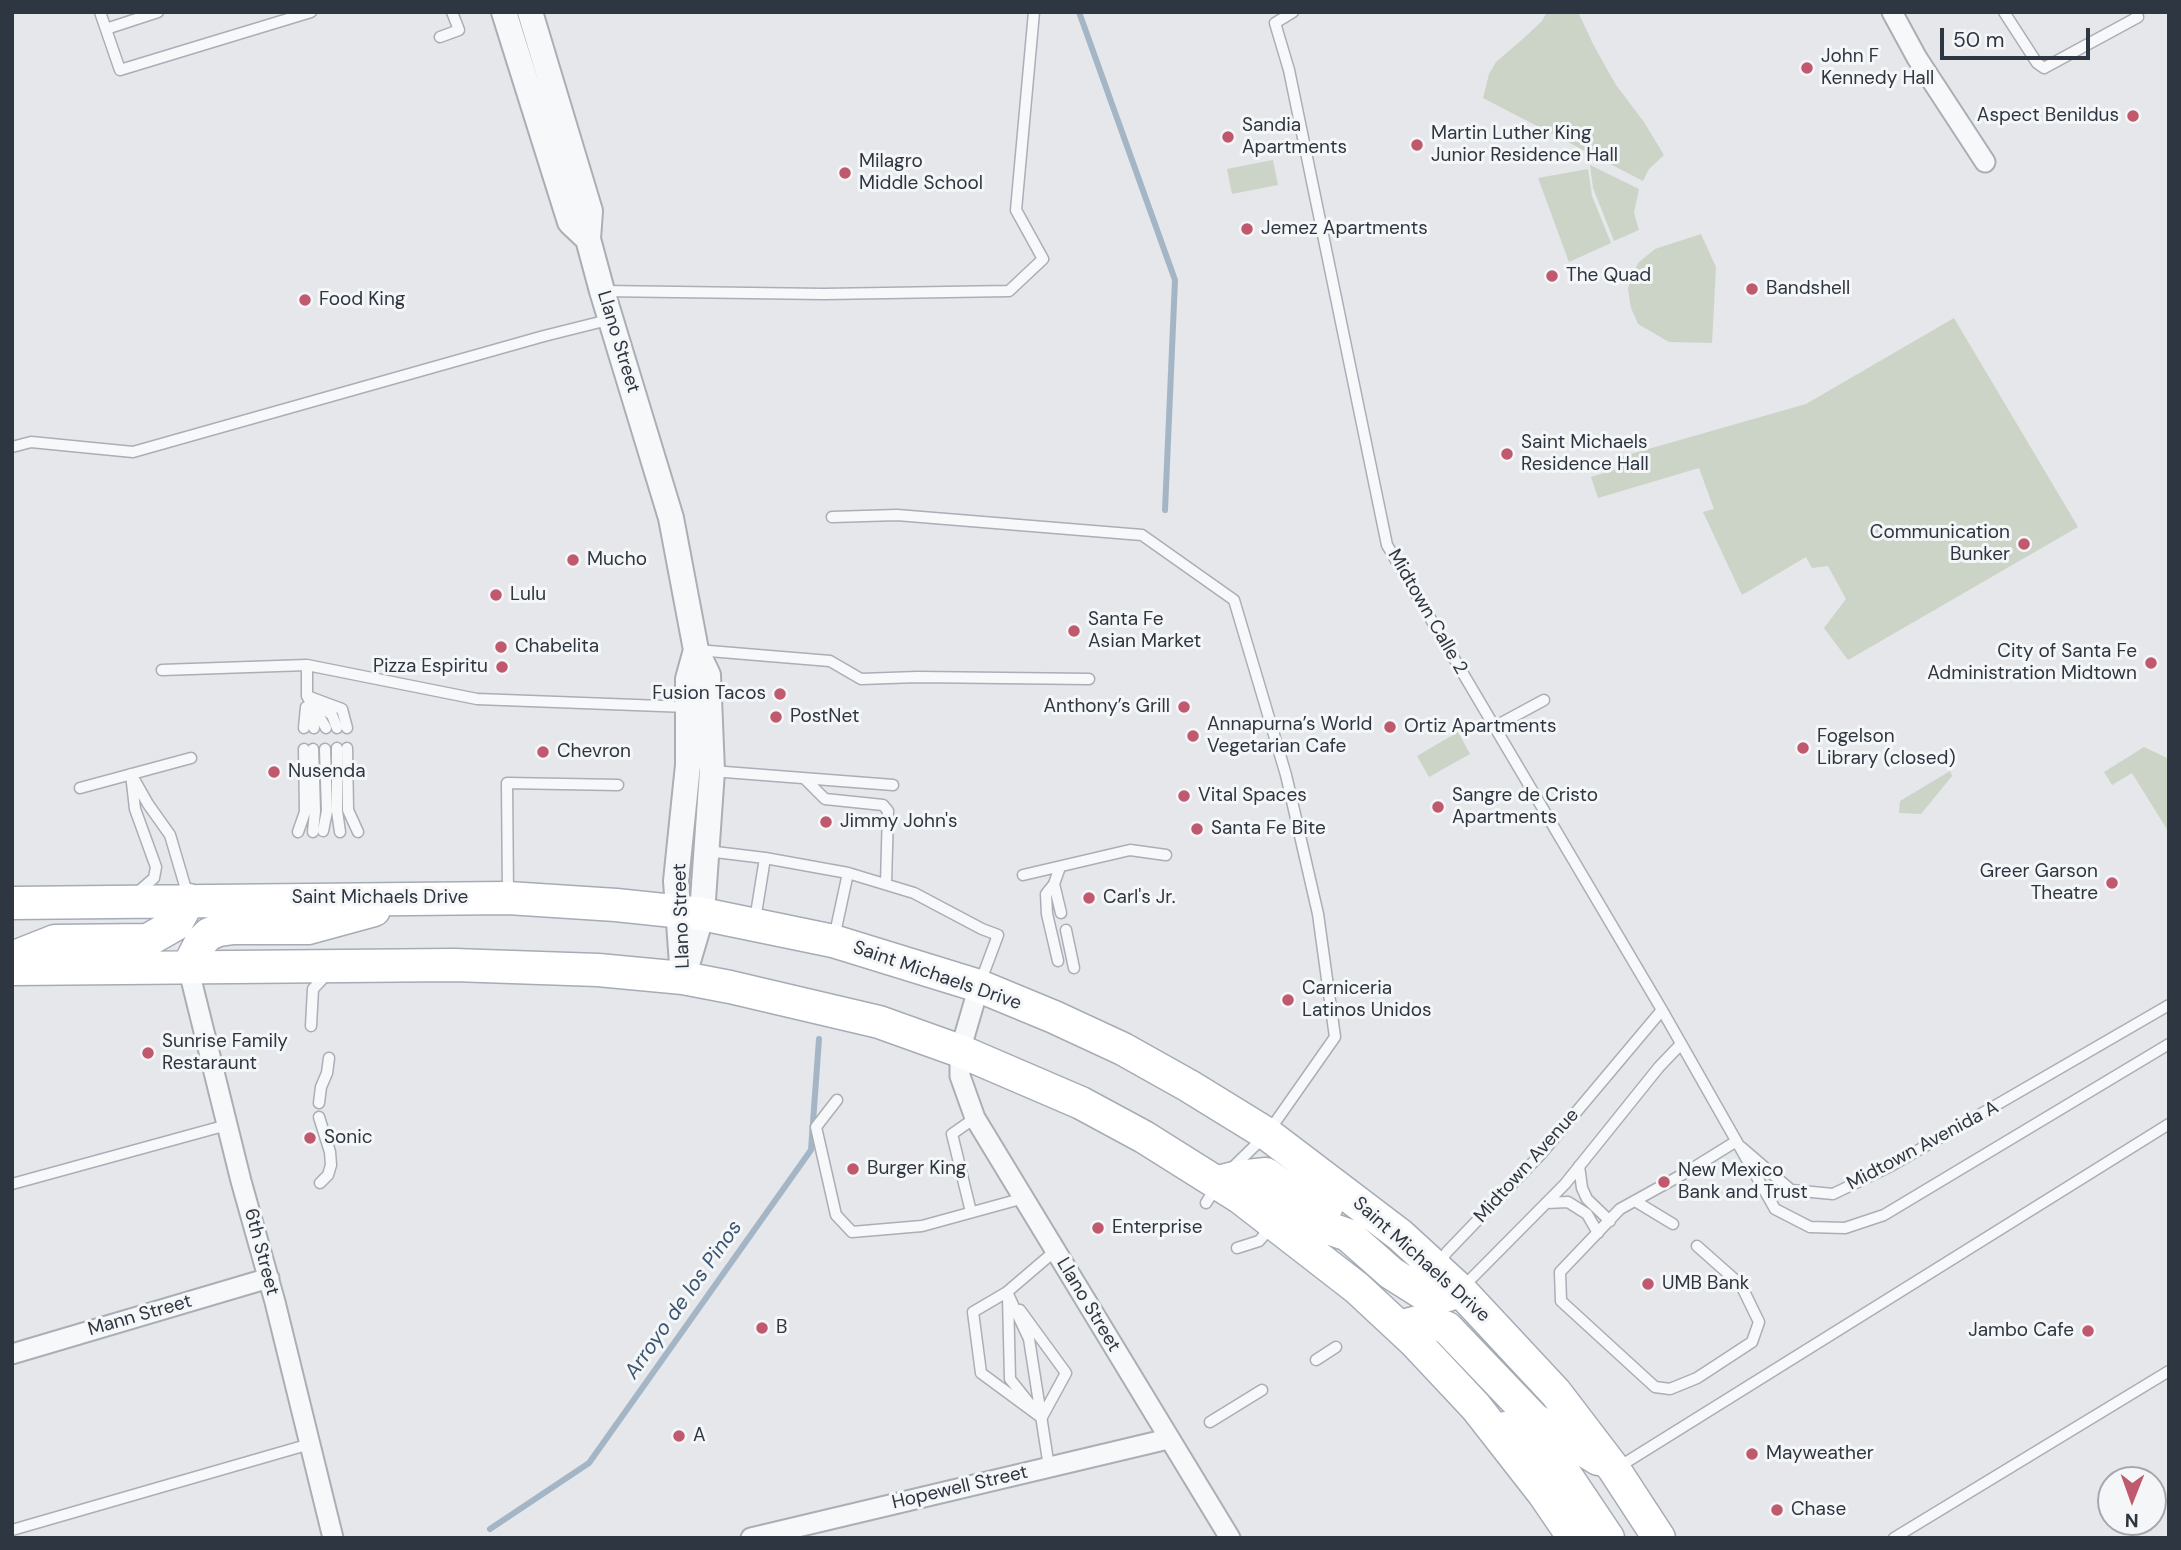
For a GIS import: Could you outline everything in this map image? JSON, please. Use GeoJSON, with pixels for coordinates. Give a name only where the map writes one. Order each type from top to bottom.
{"type":"FeatureCollection","features":[{"type":"Feature","properties":{"kind":"main road"},"geometry":{"type":"LineString","coordinates":[[188,967],[201,942],[209,934],[219,930],[308,928],[416,898]]}},
{"type":"Feature","properties":{"kind":"main road","name":"Saint Michaels Drive"},"geometry":{"type":"LineString","coordinates":[[12,902],[508,898],[616,905],[690,913],[754,924],[833,942],[979,986],[1123,1049],[1189,1086],[1267,1134],[1400,1235],[1427,1307],[1476,1407],[1544,1494],[1574,1538]]}},
{"type":"Feature","properties":{"kind":"main road"},"geometry":{"type":"LineString","coordinates":[[12,958],[54,941],[148,940],[176,924],[189,900]]}},
{"type":"Feature","properties":{"kind":"main road","name":"Saint Michaels Drive"},"geometry":{"type":"LineString","coordinates":[[12,969],[539,967],[683,978],[866,1019],[960,1051],[1081,1102],[1144,1137],[1222,1194],[1274,1223],[1357,1288],[1427,1307],[1556,1393],[1614,1469],[1659,1538]]}},
{"type":"Feature","properties":{"kind":"main road"},"geometry":{"type":"LineString","coordinates":[[1222,1194],[1266,1174],[1298,1197],[1400,1235]]}},
{"type":"Feature","properties":{"kind":"main road"},"geometry":{"type":"LineString","coordinates":[[1222,1194],[1348,1235],[1398,1278],[1534,1419],[1614,1469]]}},
{"type":"Feature","properties":{"kind":"main road"},"geometry":{"type":"LineString","coordinates":[[1476,1407],[1561,1468],[1608,1538]]}},
{"type":"Feature","properties":{"kind":"street","name":"Llano Street"},"geometry":{"type":"LineString","coordinates":[[504,12],[570,222],[589,239]]}},
{"type":"Feature","properties":{"kind":"street","name":"Llano Street"},"geometry":{"type":"LineString","coordinates":[[530,12],[549,47],[590,211],[589,239],[602,291],[671,518],[691,611],[696,650],[708,675],[712,771],[705,851],[690,913],[683,978]]}},
{"type":"Feature","properties":{"kind":"street"},"geometry":{"type":"LineString","coordinates":[[1892,12],[1917,58],[1985,162]]}},
{"type":"Feature","properties":{"kind":"street"},"geometry":{"type":"LineString","coordinates":[[518,57],[549,47]]}},
{"type":"Feature","properties":{"kind":"street","name":"Llano Street"},"geometry":{"type":"LineString","coordinates":[[690,913],[677,881],[688,765],[688,679],[696,650]]}},
{"type":"Feature","properties":{"kind":"street","name":"6th Street"},"geometry":{"type":"LineString","coordinates":[[188,967],[333,1538]]}},
{"type":"Feature","properties":{"kind":"street","name":"Llano Street"},"geometry":{"type":"LineString","coordinates":[[979,986],[960,1051],[960,1076],[975,1118],[1230,1538]]}},
{"type":"Feature","properties":{"kind":"street","name":"Mann Street"},"geometry":{"type":"LineString","coordinates":[[12,1354],[269,1278]]}},
{"type":"Feature","properties":{"kind":"street","name":"Hopewell Street"},"geometry":{"type":"LineString","coordinates":[[751,1538],[1168,1438]]}},
{"type":"Feature","properties":{"kind":"lane"},"geometry":{"type":"LineString","coordinates":[[100,12],[120,71],[311,12]]}},
{"type":"Feature","properties":{"kind":"lane"},"geometry":{"type":"LineString","coordinates":[[106,29],[158,12]]}},
{"type":"Feature","properties":{"kind":"lane"},"geometry":{"type":"LineString","coordinates":[[440,37],[459,30],[452,12]]}},
{"type":"Feature","properties":{"kind":"lane"},"geometry":{"type":"LineString","coordinates":[[602,291],[824,294],[1009,291],[1043,259],[1016,210],[1034,12]]}},
{"type":"Feature","properties":{"kind":"lane","name":"Midtown Calle 2"},"geometry":{"type":"LineString","coordinates":[[1293,12],[1275,23],[1289,70],[1387,545],[1662,1010],[1735,1142]]}},
{"type":"Feature","properties":{"kind":"lane"},"geometry":{"type":"LineString","coordinates":[[2004,12],[2037,63],[2044,68],[2138,17],[2136,12]]}},
{"type":"Feature","properties":{"kind":"lane"},"geometry":{"type":"LineString","coordinates":[[12,447],[31,442],[133,452],[612,319]]}},
{"type":"Feature","properties":{"kind":"lane"},"geometry":{"type":"LineString","coordinates":[[832,517],[897,515],[1142,535],[1234,600],[1286,775],[1318,914],[1335,1037],[1222,1194]]}},
{"type":"Feature","properties":{"kind":"lane"},"geometry":{"type":"LineString","coordinates":[[696,650],[830,661],[861,679],[1088,679]]}},
{"type":"Feature","properties":{"kind":"lane"},"geometry":{"type":"LineString","coordinates":[[162,670],[307,665],[477,699],[688,707]]}},
{"type":"Feature","properties":{"kind":"lane"},"geometry":{"type":"LineString","coordinates":[[307,665],[309,728]]}},
{"type":"Feature","properties":{"kind":"lane"},"geometry":{"type":"LineString","coordinates":[[307,696],[342,709],[337,728],[307,696]]}},
{"type":"Feature","properties":{"kind":"lane"},"geometry":{"type":"LineString","coordinates":[[1494,727],[1544,700]]}},
{"type":"Feature","properties":{"kind":"lane"},"geometry":{"type":"LineString","coordinates":[[340,832],[337,811],[342,748],[348,810],[358,832]]}},
{"type":"Feature","properties":{"kind":"lane"},"geometry":{"type":"LineString","coordinates":[[298,832],[305,812],[308,749],[318,832],[327,811],[325,749]]}},
{"type":"Feature","properties":{"kind":"lane"},"geometry":{"type":"LineString","coordinates":[[80,788],[191,758]]}},
{"type":"Feature","properties":{"kind":"lane"},"geometry":{"type":"LineString","coordinates":[[712,771],[893,785]]}},
{"type":"Feature","properties":{"kind":"lane"},"geometry":{"type":"LineString","coordinates":[[131,774],[170,835],[189,900]]}},
{"type":"Feature","properties":{"kind":"lane"},"geometry":{"type":"LineString","coordinates":[[123,901],[154,878],[156,866],[135,809],[131,774]]}},
{"type":"Feature","properties":{"kind":"lane"},"geometry":{"type":"LineString","coordinates":[[805,779],[825,799],[883,805],[888,811],[886,884]]}},
{"type":"Feature","properties":{"kind":"lane"},"geometry":{"type":"LineString","coordinates":[[508,898],[507,783],[618,785]]}},
{"type":"Feature","properties":{"kind":"lane"},"geometry":{"type":"LineString","coordinates":[[1023,875],[1130,850],[1166,855]]}},
{"type":"Feature","properties":{"kind":"lane"},"geometry":{"type":"LineString","coordinates":[[705,851],[765,858],[848,873],[914,892],[998,935],[979,986]]}},
{"type":"Feature","properties":{"kind":"lane"},"geometry":{"type":"LineString","coordinates":[[754,924],[765,858]]}},
{"type":"Feature","properties":{"kind":"lane"},"geometry":{"type":"LineString","coordinates":[[1058,961],[1047,914],[1046,894],[1054,884],[1059,866]]}},
{"type":"Feature","properties":{"kind":"lane"},"geometry":{"type":"LineString","coordinates":[[833,942],[848,873]]}},
{"type":"Feature","properties":{"kind":"lane"},"geometry":{"type":"LineString","coordinates":[[1054,884],[1061,913]]}},
{"type":"Feature","properties":{"kind":"lane"},"geometry":{"type":"LineString","coordinates":[[1066,930],[1074,968]]}},
{"type":"Feature","properties":{"kind":"lane"},"geometry":{"type":"LineString","coordinates":[[311,1026],[313,989],[328,973],[345,966]]}},
{"type":"Feature","properties":{"kind":"lane","name":"Midtown Avenida A"},"geometry":{"type":"LineString","coordinates":[[1735,1142],[1791,1189],[1833,1194],[1903,1160],[2169,1005]]}},
{"type":"Feature","properties":{"kind":"lane","name":"Midtown Avenue"},"geometry":{"type":"LineString","coordinates":[[1427,1307],[1447,1252],[1541,1154],[1662,1010]]}},
{"type":"Feature","properties":{"kind":"lane","name":"Midtown Avenue"},"geometry":{"type":"LineString","coordinates":[[1427,1307],[1546,1203],[1681,1044]]}},
{"type":"Feature","properties":{"kind":"lane","name":"Midtown Avenida A"},"geometry":{"type":"LineString","coordinates":[[1735,1142],[1775,1209],[1810,1227],[1845,1228],[1884,1215],[2169,1044]]}},
{"type":"Feature","properties":{"kind":"lane"},"geometry":{"type":"LineString","coordinates":[[318,1103],[329,1058]]}},
{"type":"Feature","properties":{"kind":"lane"},"geometry":{"type":"LineString","coordinates":[[837,1100],[816,1127],[836,1215],[852,1231],[922,1226],[1024,1198]]}},
{"type":"Feature","properties":{"kind":"lane"},"geometry":{"type":"LineString","coordinates":[[319,1117],[330,1152],[331,1165],[328,1175],[320,1183]]}},
{"type":"Feature","properties":{"kind":"lane"},"geometry":{"type":"LineString","coordinates":[[971,1212],[952,1134],[975,1118]]}},
{"type":"Feature","properties":{"kind":"lane"},"geometry":{"type":"LineString","coordinates":[[1614,1469],[2169,1124]]}},
{"type":"Feature","properties":{"kind":"lane"},"geometry":{"type":"LineString","coordinates":[[12,1184],[227,1125]]}},
{"type":"Feature","properties":{"kind":"lane"},"geometry":{"type":"LineString","coordinates":[[1697,1246],[1741,1285],[1759,1322],[1752,1342],[1697,1378],[1670,1389],[1655,1387],[1560,1301],[1560,1272],[1620,1209],[1735,1142]]}},
{"type":"Feature","properties":{"kind":"lane"},"geometry":{"type":"LineString","coordinates":[[1579,1166],[1582,1188],[1587,1199],[1610,1221]]}},
{"type":"Feature","properties":{"kind":"lane"},"geometry":{"type":"LineString","coordinates":[[1635,1201],[1673,1224]]}},
{"type":"Feature","properties":{"kind":"lane"},"geometry":{"type":"LineString","coordinates":[[1546,1203],[1568,1202],[1587,1214],[1598,1233]]}},
{"type":"Feature","properties":{"kind":"lane"},"geometry":{"type":"LineString","coordinates":[[1237,1248],[1259,1241],[1274,1223]]}},
{"type":"Feature","properties":{"kind":"lane"},"geometry":{"type":"LineString","coordinates":[[1042,1418],[981,1373],[973,1312],[1007,1292],[1055,1251]]}},
{"type":"Feature","properties":{"kind":"lane"},"geometry":{"type":"LineString","coordinates":[[1007,1292],[1029,1339],[1049,1467]]}},
{"type":"Feature","properties":{"kind":"lane"},"geometry":{"type":"LineString","coordinates":[[1007,1292],[1010,1379],[1042,1418]]}},
{"type":"Feature","properties":{"kind":"lane"},"geometry":{"type":"LineString","coordinates":[[1007,1292],[1066,1373],[1042,1418]]}},
{"type":"Feature","properties":{"kind":"lane"},"geometry":{"type":"LineString","coordinates":[[1316,1360],[1336,1347]]}},
{"type":"Feature","properties":{"kind":"lane"},"geometry":{"type":"LineString","coordinates":[[1894,1538],[2169,1371]]}},
{"type":"Feature","properties":{"kind":"lane"},"geometry":{"type":"LineString","coordinates":[[1210,1422],[1262,1390]]}},
{"type":"Feature","properties":{"kind":"lane"},"geometry":{"type":"LineString","coordinates":[[12,1530],[310,1444]]}},
{"type":"Feature","properties":{"kind":"shaded area"},"geometry":{"type":"Polygon","coordinates":[[[1547,12],[1578,12],[1616,85],[1644,122],[1664,155],[1649,169],[1643,181],[1483,98],[1489,74],[1496,62],[1542,21],[1547,12]]]}},
{"type":"Feature","properties":{"kind":"shaded area"},"geometry":{"type":"Polygon","coordinates":[[[1273,160],[1278,185],[1232,194],[1227,169],[1273,160]]]}},
{"type":"Feature","properties":{"kind":"shaded area"},"geometry":{"type":"Polygon","coordinates":[[[1590,165],[1639,189],[1634,213],[1639,230],[1614,241],[1593,188],[1590,165]]]}},
{"type":"Feature","properties":{"kind":"shaded area"},"geometry":{"type":"Polygon","coordinates":[[[1588,169],[1592,196],[1611,243],[1569,262],[1538,178],[1588,169]]]}},
{"type":"Feature","properties":{"kind":"shaded area"},"geometry":{"type":"Polygon","coordinates":[[[1701,234],[1716,267],[1712,343],[1669,342],[1638,324],[1631,308],[1628,289],[1632,274],[1639,262],[1655,249],[1701,234]]]}},
{"type":"Feature","properties":{"kind":"shaded area"},"geometry":{"type":"Polygon","coordinates":[[[1954,318],[2078,527],[1848,660],[1824,628],[1846,599],[1828,566],[1812,568],[1806,557],[1742,595],[1703,512],[1714,509],[1699,468],[1598,498],[1591,477],[1620,468],[1617,458],[1806,404],[1954,318]]]}},
{"type":"Feature","properties":{"kind":"shaded area"},"geometry":{"type":"Polygon","coordinates":[[[1458,732],[1470,754],[1429,777],[1417,756],[1458,732]]]}},
{"type":"Feature","properties":{"kind":"shaded area"},"geometry":{"type":"Polygon","coordinates":[[[2144,747],[2169,759],[2168,831],[2132,773],[2112,785],[2104,772],[2144,747]]]}},
{"type":"Feature","properties":{"kind":"shaded area"},"geometry":{"type":"Polygon","coordinates":[[[1950,771],[1952,776],[1921,814],[1899,813],[1900,801],[1950,771]]]}},
{"type":"Feature","properties":{"kind":"waterway"},"geometry":{"type":"LineString","coordinates":[[1079,12],[1175,280],[1165,510]]}},
{"type":"Feature","properties":{"kind":"waterway","name":"Arroyo de los Pinos"},"geometry":{"type":"LineString","coordinates":[[490,1529],[589,1463],[811,1150],[819,1039]]}},
{"type":"Feature","properties":{"kind":"place","name":"John F Kennedy Hall"},"geometry":{"type":"Point","coordinates":[1807,68]}},
{"type":"Feature","properties":{"kind":"place","name":"Aspect Benildus"},"geometry":{"type":"Point","coordinates":[2133,116]}},
{"type":"Feature","properties":{"kind":"place","name":"Sandia Apartments"},"geometry":{"type":"Point","coordinates":[1228,137]}},
{"type":"Feature","properties":{"kind":"place","name":"Martin Luther King Junior Residence Hall"},"geometry":{"type":"Point","coordinates":[1417,145]}},
{"type":"Feature","properties":{"kind":"place","name":"Milagro Middle School"},"geometry":{"type":"Point","coordinates":[845,173]}},
{"type":"Feature","properties":{"kind":"place","name":"Jemez Apartments"},"geometry":{"type":"Point","coordinates":[1247,229]}},
{"type":"Feature","properties":{"kind":"place","name":"The Quad"},"geometry":{"type":"Point","coordinates":[1552,276]}},
{"type":"Feature","properties":{"kind":"place","name":"Bandshell"},"geometry":{"type":"Point","coordinates":[1752,289]}},
{"type":"Feature","properties":{"kind":"place","name":"Food King"},"geometry":{"type":"Point","coordinates":[305,300]}},
{"type":"Feature","properties":{"kind":"place","name":"Saint Michaels Residence Hall"},"geometry":{"type":"Point","coordinates":[1507,454]}},
{"type":"Feature","properties":{"kind":"place","name":"Communication Bunker"},"geometry":{"type":"Point","coordinates":[2024,544]}},
{"type":"Feature","properties":{"kind":"place","name":"Mucho"},"geometry":{"type":"Point","coordinates":[573,560]}},
{"type":"Feature","properties":{"kind":"place","name":"Lulu"},"geometry":{"type":"Point","coordinates":[496,595]}},
{"type":"Feature","properties":{"kind":"place","name":"Santa Fe Asian Market"},"geometry":{"type":"Point","coordinates":[1074,631]}},
{"type":"Feature","properties":{"kind":"place","name":"Chabelita"},"geometry":{"type":"Point","coordinates":[501,647]}},
{"type":"Feature","properties":{"kind":"place","name":"City of Santa Fe Administration Midtown"},"geometry":{"type":"Point","coordinates":[2151,663]}},
{"type":"Feature","properties":{"kind":"place","name":"Pizza Espiritu"},"geometry":{"type":"Point","coordinates":[502,667]}},
{"type":"Feature","properties":{"kind":"place","name":"Fusion Tacos"},"geometry":{"type":"Point","coordinates":[780,694]}},
{"type":"Feature","properties":{"kind":"place","name":"Anthony’s Grill"},"geometry":{"type":"Point","coordinates":[1184,707]}},
{"type":"Feature","properties":{"kind":"place","name":"PostNet"},"geometry":{"type":"Point","coordinates":[776,717]}},
{"type":"Feature","properties":{"kind":"place","name":"Ortiz Apartments"},"geometry":{"type":"Point","coordinates":[1390,727]}},
{"type":"Feature","properties":{"kind":"place","name":"Annapurna’s World Vegetarian Cafe"},"geometry":{"type":"Point","coordinates":[1193,736]}},
{"type":"Feature","properties":{"kind":"place","name":"Fogelson Library (closed)"},"geometry":{"type":"Point","coordinates":[1803,748]}},
{"type":"Feature","properties":{"kind":"place","name":"Chevron"},"geometry":{"type":"Point","coordinates":[543,752]}},
{"type":"Feature","properties":{"kind":"place","name":"Nusenda"},"geometry":{"type":"Point","coordinates":[274,772]}},
{"type":"Feature","properties":{"kind":"place","name":"Vital Spaces"},"geometry":{"type":"Point","coordinates":[1184,796]}},
{"type":"Feature","properties":{"kind":"place","name":"Sangre de Cristo Apartments"},"geometry":{"type":"Point","coordinates":[1438,807]}},
{"type":"Feature","properties":{"kind":"place","name":"Jimmy John's"},"geometry":{"type":"Point","coordinates":[826,822]}},
{"type":"Feature","properties":{"kind":"place","name":"Santa Fe Bite"},"geometry":{"type":"Point","coordinates":[1197,829]}},
{"type":"Feature","properties":{"kind":"place","name":"Greer Garson Theatre"},"geometry":{"type":"Point","coordinates":[2112,883]}},
{"type":"Feature","properties":{"kind":"place","name":"Carl's Jr."},"geometry":{"type":"Point","coordinates":[1089,898]}},
{"type":"Feature","properties":{"kind":"place","name":"Carniceria Latinos Unidos"},"geometry":{"type":"Point","coordinates":[1288,1000]}},
{"type":"Feature","properties":{"kind":"place","name":"Sunrise Family Restaraunt"},"geometry":{"type":"Point","coordinates":[148,1053]}},
{"type":"Feature","properties":{"kind":"place","name":"Sonic"},"geometry":{"type":"Point","coordinates":[310,1138]}},
{"type":"Feature","properties":{"kind":"place","name":"Burger King"},"geometry":{"type":"Point","coordinates":[853,1169]}},
{"type":"Feature","properties":{"kind":"place","name":"New Mexico Bank and Trust"},"geometry":{"type":"Point","coordinates":[1664,1182]}},
{"type":"Feature","properties":{"kind":"place","name":"Enterprise"},"geometry":{"type":"Point","coordinates":[1098,1228]}},
{"type":"Feature","properties":{"kind":"place","name":"UMB Bank"},"geometry":{"type":"Point","coordinates":[1648,1284]}},
{"type":"Feature","properties":{"kind":"place","name":"B"},"geometry":{"type":"Point","coordinates":[762,1328]}},
{"type":"Feature","properties":{"kind":"place","name":"Jambo Cafe"},"geometry":{"type":"Point","coordinates":[2088,1331]}},
{"type":"Feature","properties":{"kind":"place","name":"A"},"geometry":{"type":"Point","coordinates":[679,1436]}},
{"type":"Feature","properties":{"kind":"place","name":"Mayweather"},"geometry":{"type":"Point","coordinates":[1752,1454]}},
{"type":"Feature","properties":{"kind":"place","name":"Chase"},"geometry":{"type":"Point","coordinates":[1777,1510]}}]}
